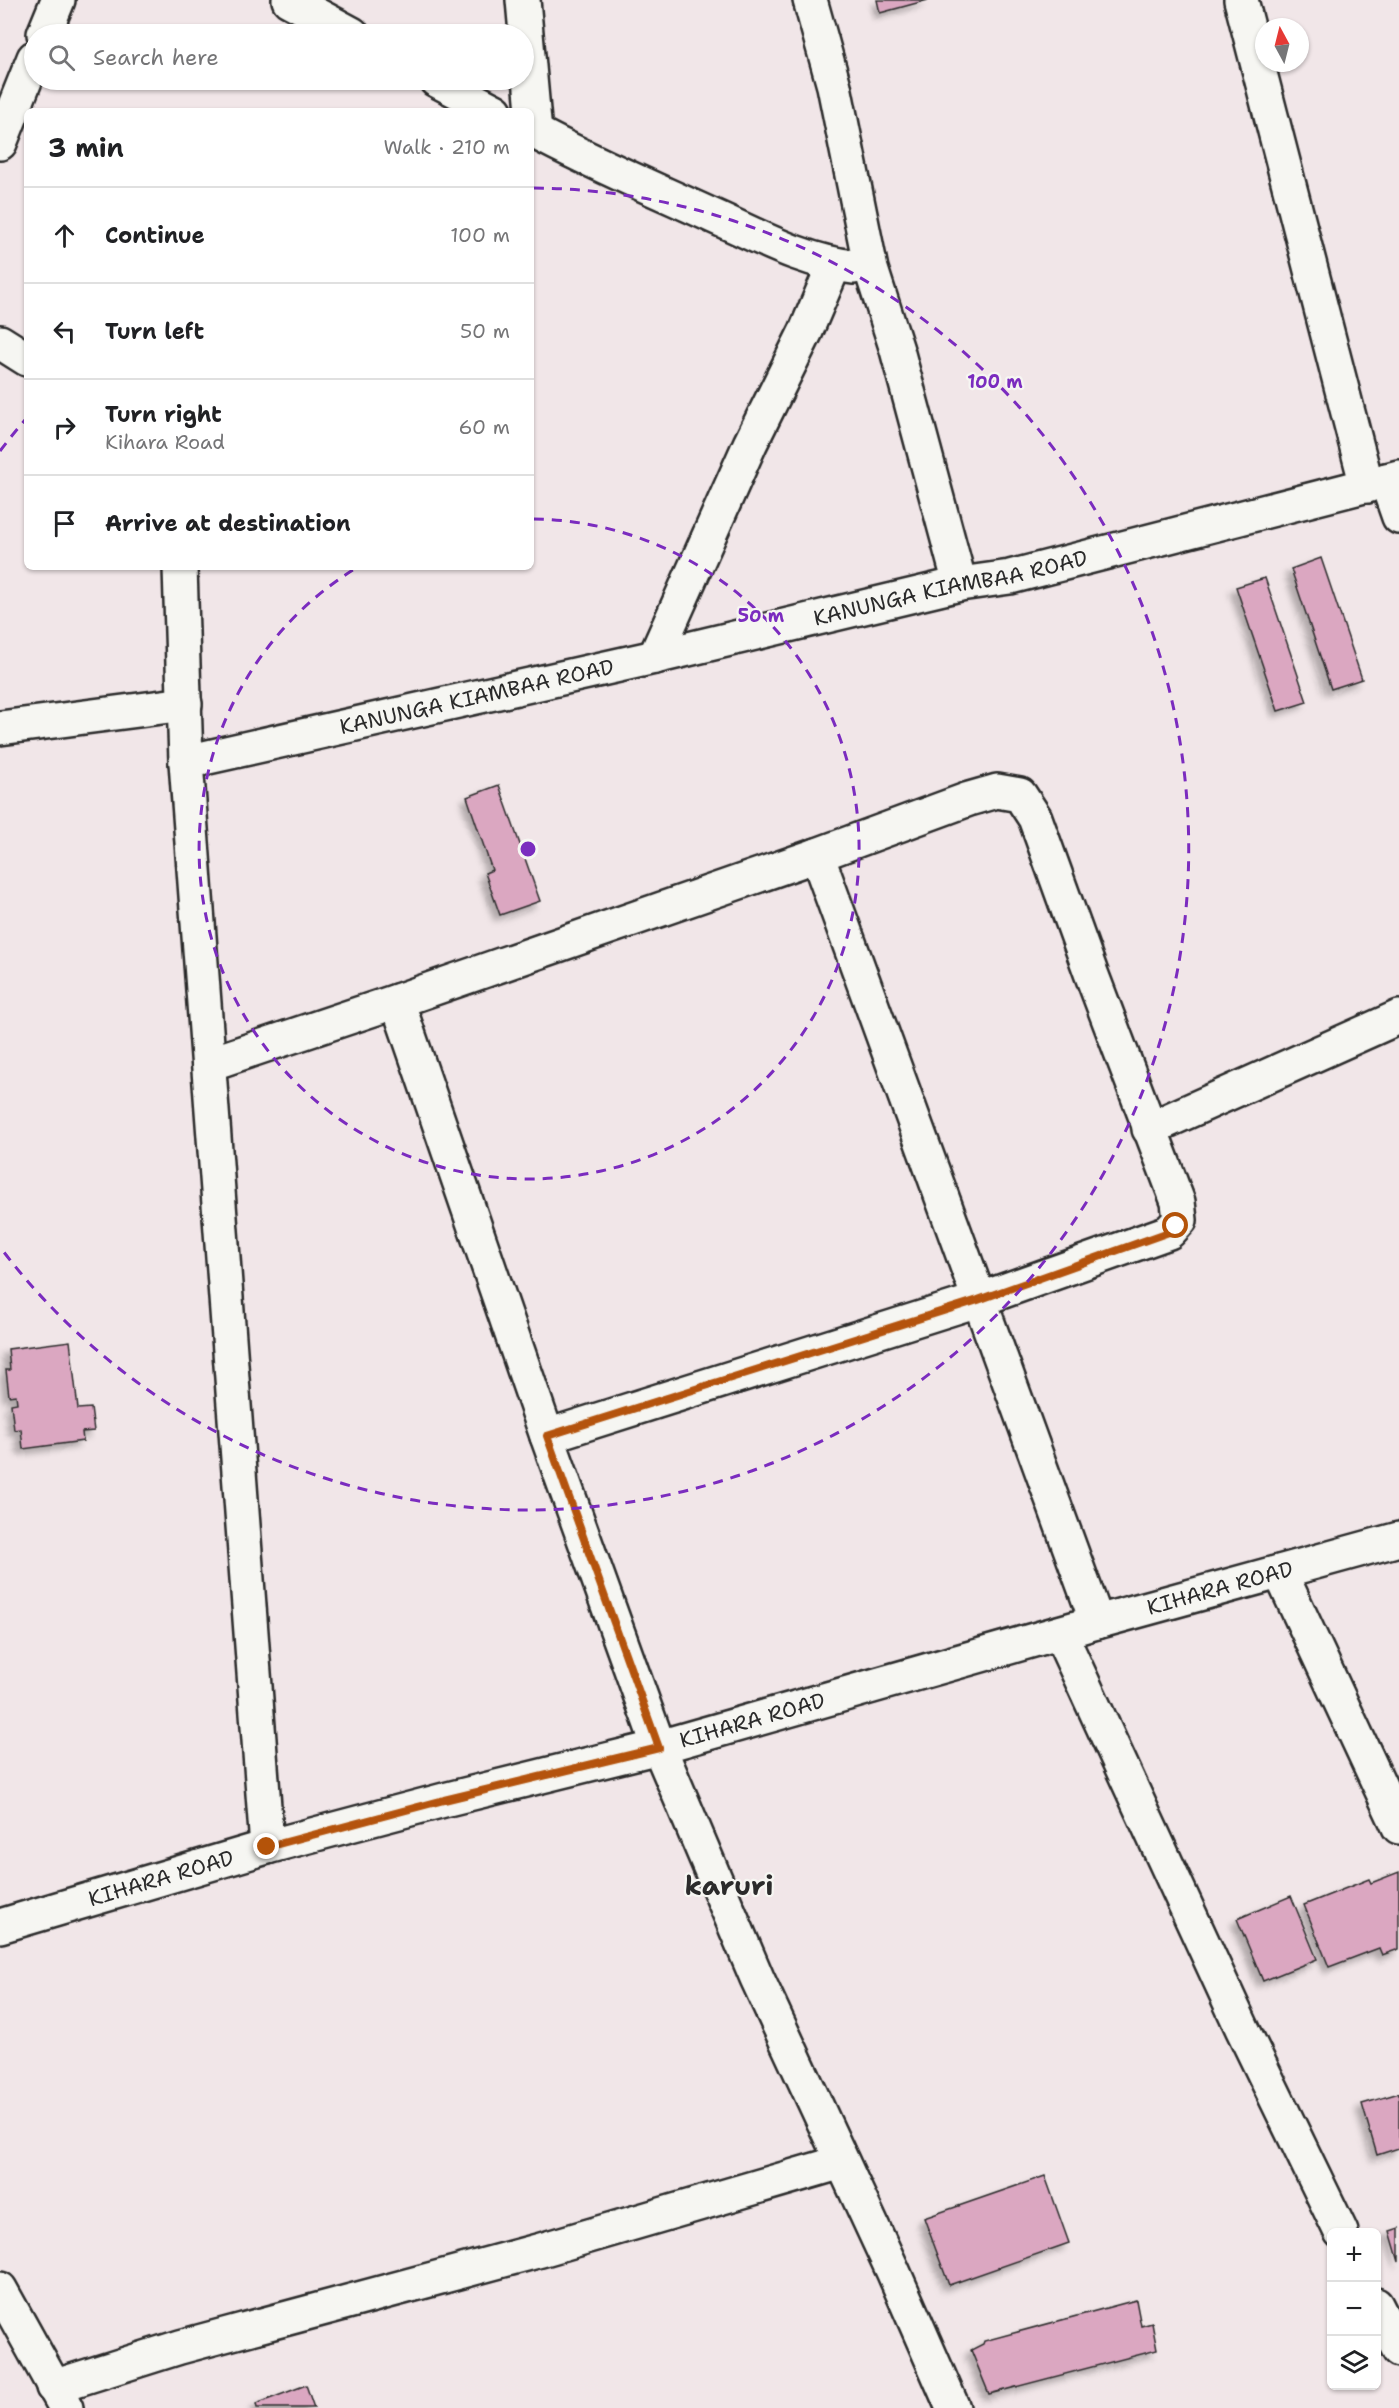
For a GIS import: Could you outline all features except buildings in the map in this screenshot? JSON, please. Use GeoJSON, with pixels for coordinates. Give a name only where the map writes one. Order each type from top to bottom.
{"type":"FeatureCollection","features":[{"type":"Feature","properties":{"kind":"street"},"geometry":{"type":"LineString","coordinates":[[48,24],[58,0]]}},
{"type":"Feature","properties":{"kind":"street"},"geometry":{"type":"LineString","coordinates":[[289,0],[333,24]]}},
{"type":"Feature","properties":{"kind":"street"},"geometry":{"type":"LineString","coordinates":[[523,0],[525,24]]}},
{"type":"Feature","properties":{"kind":"street"},"geometry":{"type":"LineString","coordinates":[[810,0],[834,86],[871,269],[897,350],[960,584]]}},
{"type":"Feature","properties":{"kind":"street"},"geometry":{"type":"LineString","coordinates":[[1241,0],[1384,481],[1399,517]]}},
{"type":"Feature","properties":{"kind":"street"},"geometry":{"type":"LineString","coordinates":[[0,143],[24,83]]}},
{"type":"Feature","properties":{"kind":"street"},"geometry":{"type":"LineString","coordinates":[[455,90],[489,108]]}},
{"type":"Feature","properties":{"kind":"street"},"geometry":{"type":"LineString","coordinates":[[530,90],[531,108]]}},
{"type":"Feature","properties":{"kind":"street"},"geometry":{"type":"LineString","coordinates":[[534,133],[573,153],[795,252],[834,265],[871,269]]}},
{"type":"Feature","properties":{"kind":"street"},"geometry":{"type":"LineString","coordinates":[[655,657],[750,444],[806,331],[834,265]]}},
{"type":"Feature","properties":{"kind":"street"},"geometry":{"type":"LineString","coordinates":[[0,342],[24,357]]}},
{"type":"Feature","properties":{"kind":"street","name":"KANUNGA KIAMBAA ROAD"},"geometry":{"type":"LineString","coordinates":[[186,762],[655,657],[960,584],[1010,577],[1384,481]]}},
{"type":"Feature","properties":{"kind":"street"},"geometry":{"type":"LineString","coordinates":[[180,570],[186,762],[267,1847]]}},
{"type":"Feature","properties":{"kind":"street"},"geometry":{"type":"LineString","coordinates":[[0,728],[185,704]]}},
{"type":"Feature","properties":{"kind":"street"},"geometry":{"type":"LineString","coordinates":[[209,1064],[398,1001],[817,855],[969,799],[997,791],[1020,795],[1035,818],[1178,1202],[1180,1220],[1176,1226],[1169,1232],[978,1300],[547,1436]]}},
{"type":"Feature","properties":{"kind":"street"},"geometry":{"type":"LineString","coordinates":[[817,855],[1097,1622]]}},
{"type":"Feature","properties":{"kind":"street"},"geometry":{"type":"LineString","coordinates":[[398,1001],[547,1436],[659,1748],[757,1978],[953,2408]]}},
{"type":"Feature","properties":{"kind":"street"},"geometry":{"type":"LineString","coordinates":[[1149,1128],[1399,1017]]}},
{"type":"Feature","properties":{"kind":"street","name":"KIHARA ROAD"},"geometry":{"type":"LineString","coordinates":[[0,1926],[267,1847],[444,1800],[659,1748],[1097,1622],[1399,1539]]}},
{"type":"Feature","properties":{"kind":"street"},"geometry":{"type":"LineString","coordinates":[[1280,1572],[1399,1827]]}},
{"type":"Feature","properties":{"kind":"street"},"geometry":{"type":"LineString","coordinates":[[1060,1633],[1242,2028],[1339,2228]]}},
{"type":"Feature","properties":{"kind":"street"},"geometry":{"type":"LineString","coordinates":[[0,2289],[59,2398],[180,2347],[540,2250],[842,2162]]}},
{"type":"Feature","properties":{"kind":"street"},"geometry":{"type":"LineString","coordinates":[[1381,2313],[1399,2350]]}},
{"type":"Feature","properties":{"kind":"district","name":"karuri"},"geometry":{"type":"Point","coordinates":[729,1886]}},
{"type":"Feature","properties":{"kind":"route"},"geometry":{"type":"LineString","coordinates":[[267,1847],[444,1800],[659,1748],[547,1436],[978,1300],[1169,1232],[1176,1226]]}}]}
